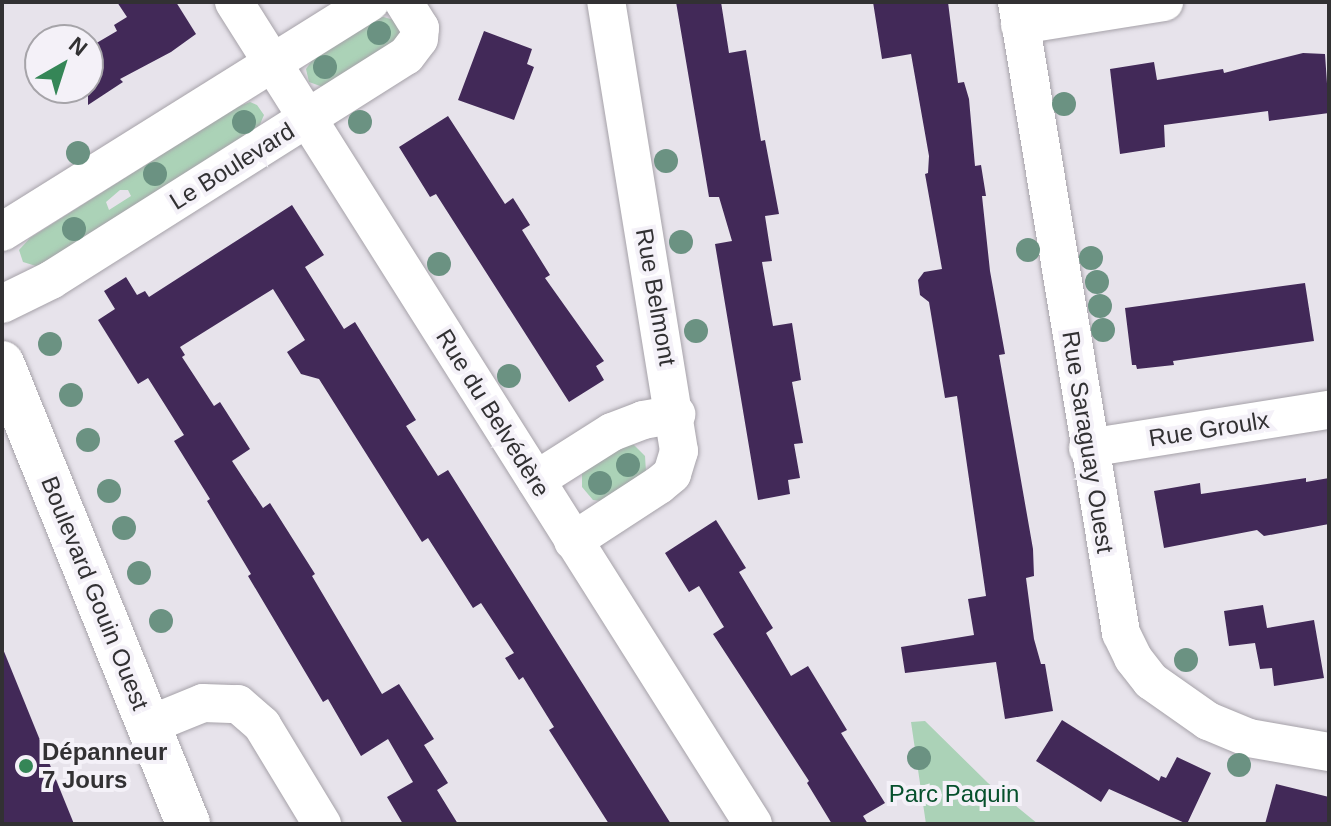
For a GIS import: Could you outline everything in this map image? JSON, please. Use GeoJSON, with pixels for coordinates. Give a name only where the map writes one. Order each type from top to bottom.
{"type":"FeatureCollection","features":[{"type":"Feature","properties":{"kind":"main road","name":"Boulevard Gouin Ouest"},"geometry":{"type":"LineString","coordinates":[[2,363],[188,824]]}},
{"type":"Feature","properties":{"kind":"street","name":"Rue du Belvédère"},"geometry":{"type":"LineString","coordinates":[[234,2],[753,824]]}},
{"type":"Feature","properties":{"kind":"street"},"geometry":{"type":"LineString","coordinates":[[2,232],[370,2]]}},
{"type":"Feature","properties":{"kind":"street","name":"Le Boulevard"},"geometry":{"type":"LineString","coordinates":[[2,304],[51,280],[308,118],[414,47],[420,28],[404,2]]}},
{"type":"Feature","properties":{"kind":"street","name":"Rue Belmont"},"geometry":{"type":"LineString","coordinates":[[573,541],[672,474],[679,451],[676,414],[606,2]]}},
{"type":"Feature","properties":{"kind":"street"},"geometry":{"type":"LineString","coordinates":[[1018,13],[1164,2]]}},
{"type":"Feature","properties":{"kind":"street","name":"Rue Saraguay Ouest"},"geometry":{"type":"LineString","coordinates":[[1018,13],[1121,633],[1133,658],[1151,681],[1208,721],[1249,738],[1329,752]]}},
{"type":"Feature","properties":{"kind":"street","name":"Rue Groulx"},"geometry":{"type":"LineString","coordinates":[[1088,448],[1329,410]]}},
{"type":"Feature","properties":{"kind":"street"},"geometry":{"type":"LineString","coordinates":[[536,480],[612,432],[643,420],[676,414]]}},
{"type":"Feature","properties":{"kind":"street"},"geometry":{"type":"LineString","coordinates":[[149,725],[203,703],[238,704],[262,725],[322,824]]}},
{"type":"Feature","properties":{"kind":"green space"},"geometry":{"type":"Polygon","coordinates":[[[380,16],[394,20],[401,32],[399,38],[323,87],[309,82],[306,69],[313,59],[380,16]]]}},
{"type":"Feature","properties":{"kind":"green space"},"geometry":{"type":"Polygon","coordinates":[[[250,102],[257,105],[264,115],[258,129],[43,263],[36,266],[23,262],[19,250],[30,238],[237,107],[250,102]],[[120,190],[106,202],[109,210],[131,196],[128,190],[120,190]]]}},
{"type":"Feature","properties":{"kind":"green space"},"geometry":{"type":"Polygon","coordinates":[[[626,443],[634,445],[645,456],[646,472],[601,501],[593,500],[582,487],[582,472],[626,443]]]}},
{"type":"Feature","properties":{"kind":"green space","name":"Parc Paquin"},"geometry":{"type":"Polygon","coordinates":[[[925,721],[988,783],[1038,824],[926,824],[911,722],[925,721]]]}},
{"type":"Feature","properties":{"kind":"building"},"geometry":{"type":"Polygon","coordinates":[[[117,2],[176,2],[196,34],[171,52],[120,79],[123,82],[104,94],[104,39],[117,31],[114,25],[127,17],[117,2]]]}},
{"type":"Feature","properties":{"kind":"building"},"geometry":{"type":"Polygon","coordinates":[[[676,2],[721,2],[729,53],[746,50],[761,141],[765,140],[779,214],[765,216],[772,261],[762,262],[773,326],[792,323],[801,380],[792,382],[803,443],[794,444],[800,478],[788,480],[790,494],[758,500],[715,244],[732,241],[719,197],[709,197],[676,2]]]}},
{"type":"Feature","properties":{"kind":"building"},"geometry":{"type":"Polygon","coordinates":[[[873,2],[948,2],[958,83],[964,82],[969,99],[975,166],[981,165],[986,196],[982,196],[990,271],[1005,354],[999,355],[1033,549],[1034,576],[1026,578],[1034,639],[1041,664],[1045,664],[1053,711],[1005,719],[996,662],[905,673],[901,647],[974,635],[968,599],[986,596],[957,396],[945,398],[929,302],[920,295],[918,280],[924,272],[942,269],[925,174],[928,173],[929,156],[911,54],[882,59],[873,2]]]}},
{"type":"Feature","properties":{"kind":"building"},"geometry":{"type":"Polygon","coordinates":[[[484,31],[532,49],[527,64],[534,67],[514,120],[458,100],[484,31]]]}},
{"type":"Feature","properties":{"kind":"building"},"geometry":{"type":"Polygon","coordinates":[[[1303,53],[1325,54],[1329,113],[1269,121],[1268,111],[1164,125],[1165,147],[1120,154],[1110,69],[1154,62],[1157,80],[1223,69],[1224,73],[1303,53]]]}},
{"type":"Feature","properties":{"kind":"building"},"geometry":{"type":"Polygon","coordinates":[[[448,116],[505,204],[513,198],[530,225],[522,230],[550,275],[545,278],[604,361],[596,366],[604,380],[569,402],[436,194],[430,197],[399,147],[448,116]]]}},
{"type":"Feature","properties":{"kind":"building"},"geometry":{"type":"Polygon","coordinates":[[[292,205],[324,255],[305,267],[344,329],[355,322],[416,420],[406,426],[438,476],[448,470],[671,824],[609,824],[549,730],[554,727],[523,677],[519,680],[505,658],[514,653],[481,603],[473,608],[428,538],[422,542],[319,379],[301,374],[287,352],[305,340],[273,289],[180,347],[185,355],[182,357],[214,406],[220,402],[250,449],[232,461],[263,508],[270,503],[315,574],[312,576],[382,694],[399,684],[434,739],[424,745],[448,783],[437,790],[458,824],[403,824],[387,797],[413,782],[388,739],[361,756],[328,699],[323,702],[248,576],[251,574],[207,501],[210,499],[174,441],[184,435],[148,378],[138,384],[98,320],[115,309],[104,291],[126,277],[137,295],[145,291],[149,297],[292,205]]]}},
{"type":"Feature","properties":{"kind":"building"},"geometry":{"type":"Polygon","coordinates":[[[1305,283],[1314,341],[1173,361],[1174,365],[1137,369],[1136,365],[1132,365],[1125,308],[1305,283]]]}},
{"type":"Feature","properties":{"kind":"building"},"geometry":{"type":"Polygon","coordinates":[[[1306,478],[1306,482],[1329,478],[1329,524],[1264,536],[1257,530],[1164,548],[1154,491],[1200,483],[1201,494],[1306,478]]]}},
{"type":"Feature","properties":{"kind":"building"},"geometry":{"type":"Polygon","coordinates":[[[716,520],[746,568],[739,572],[773,628],[766,633],[791,676],[808,666],[847,730],[841,733],[885,803],[863,816],[868,824],[832,824],[807,783],[809,781],[713,634],[724,627],[699,586],[689,592],[665,553],[716,520]]]}},
{"type":"Feature","properties":{"kind":"building"},"geometry":{"type":"Polygon","coordinates":[[[1263,605],[1267,628],[1314,620],[1324,678],[1274,686],[1272,668],[1260,669],[1255,643],[1229,646],[1224,611],[1263,605]]]}},
{"type":"Feature","properties":{"kind":"building"},"geometry":{"type":"Polygon","coordinates":[[[3,649],[74,824],[2,824],[3,649]]]}},
{"type":"Feature","properties":{"kind":"building"},"geometry":{"type":"Polygon","coordinates":[[[1062,720],[1159,781],[1161,776],[1166,778],[1177,757],[1211,773],[1187,824],[1109,789],[1101,802],[1036,761],[1062,720]]]}},
{"type":"Feature","properties":{"kind":"building"},"geometry":{"type":"Polygon","coordinates":[[[1276,784],[1329,797],[1329,824],[1265,824],[1276,784]]]}},
{"type":"Feature","properties":{"kind":"place","name":"Dépanneur 7 Jours"},"geometry":{"type":"Point","coordinates":[26,766]}}]}
